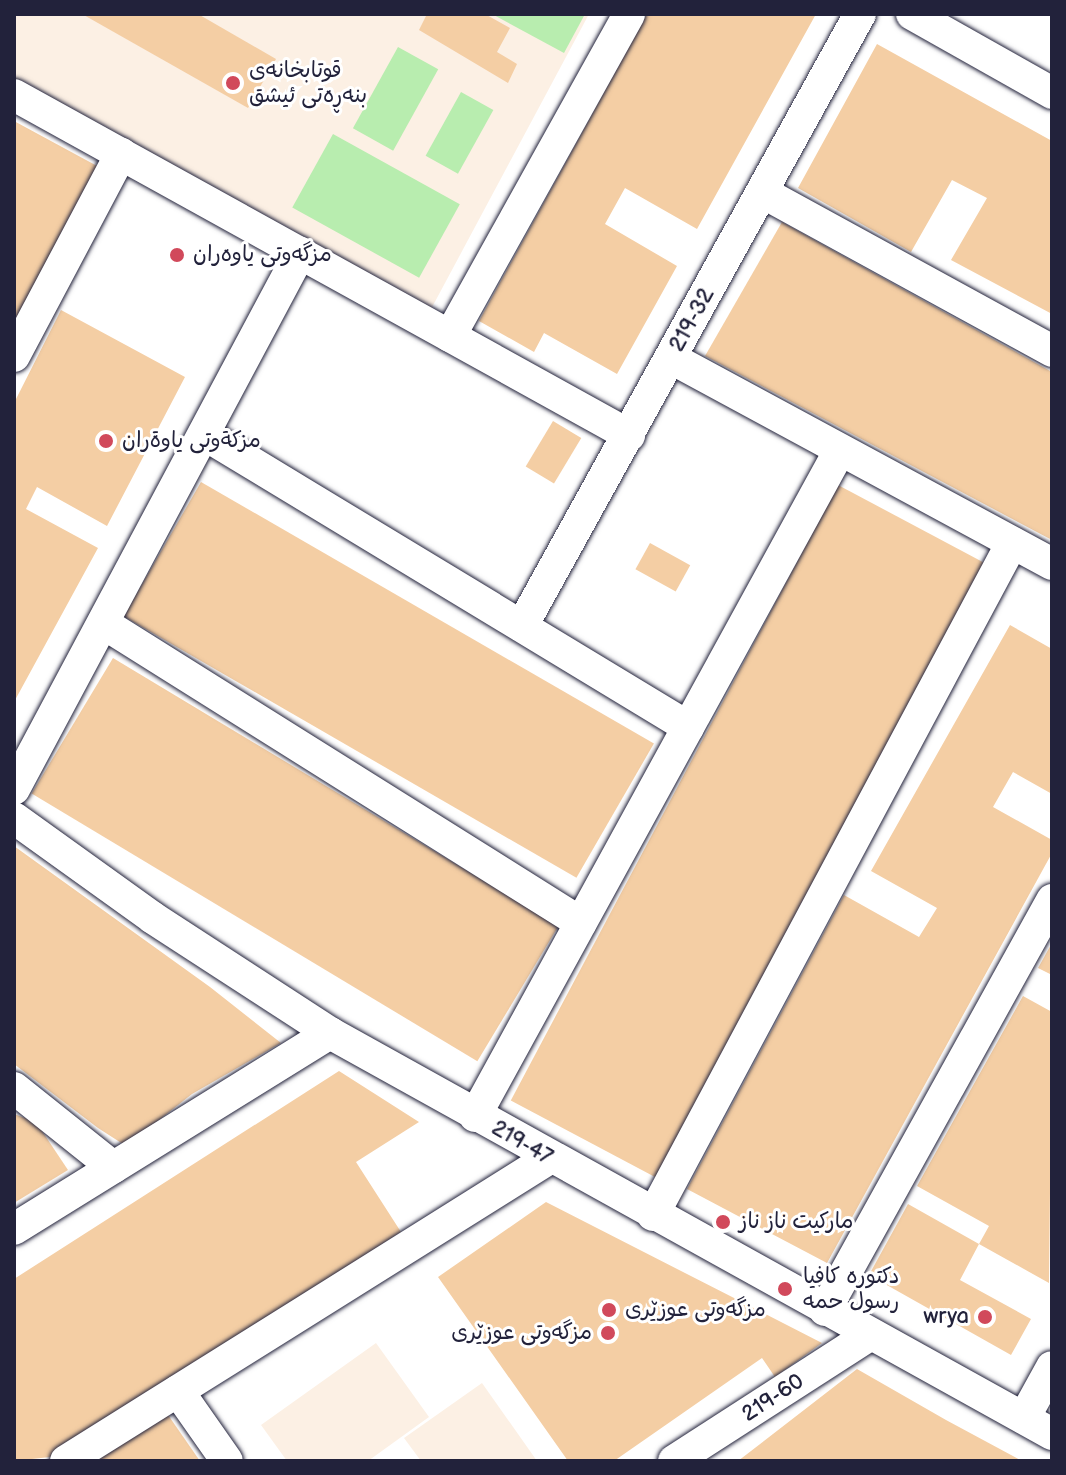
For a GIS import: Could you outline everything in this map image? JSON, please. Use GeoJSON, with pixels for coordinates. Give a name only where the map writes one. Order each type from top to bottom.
{"type":"FeatureCollection","features":[{"type":"Feature","properties":{"kind":"street"},"geometry":{"type":"LineString","coordinates":[[450,336],[629,14]]}},
{"type":"Feature","properties":{"kind":"street","name":"219-32"},"geometry":{"type":"LineString","coordinates":[[522,626],[860,14]]}},
{"type":"Feature","properties":{"kind":"street"},"geometry":{"type":"LineString","coordinates":[[912,14],[1052,93]]}},
{"type":"Feature","properties":{"kind":"street"},"geometry":{"type":"LineString","coordinates":[[14,95],[629,435]]}},
{"type":"Feature","properties":{"kind":"street"},"geometry":{"type":"LineString","coordinates":[[14,356],[121,154]]}},
{"type":"Feature","properties":{"kind":"street"},"geometry":{"type":"LineString","coordinates":[[762,192],[1052,351]]}},
{"type":"Feature","properties":{"kind":"street"},"geometry":{"type":"LineString","coordinates":[[14,789],[300,253]]}},
{"type":"Feature","properties":{"kind":"street"},"geometry":{"type":"LineString","coordinates":[[671,358],[1052,564]]}},
{"type":"Feature","properties":{"kind":"street"},"geometry":{"type":"LineString","coordinates":[[204,434],[688,727]]}},
{"type":"Feature","properties":{"kind":"street"},"geometry":{"type":"LineString","coordinates":[[475,1116],[840,450]]}},
{"type":"Feature","properties":{"kind":"street"},"geometry":{"type":"LineString","coordinates":[[653,1215],[1012,543]]}},
{"type":"Feature","properties":{"kind":"street"},"geometry":{"type":"LineString","coordinates":[[103,623],[581,923]]}},
{"type":"Feature","properties":{"kind":"street","name":"219-47"},"geometry":{"type":"LineString","coordinates":[[14,818],[153,918],[330,1033],[548,1159],[1052,1434]]}},
{"type":"Feature","properties":{"kind":"street"},"geometry":{"type":"LineString","coordinates":[[825,1310],[1052,900]]}},
{"type":"Feature","properties":{"kind":"street"},"geometry":{"type":"LineString","coordinates":[[14,1229],[330,1033]]}},
{"type":"Feature","properties":{"kind":"street"},"geometry":{"type":"LineString","coordinates":[[14,1088],[113,1167]]}},
{"type":"Feature","properties":{"kind":"street"},"geometry":{"type":"LineString","coordinates":[[66,1461],[548,1159]]}},
{"type":"Feature","properties":{"kind":"street","name":"219-60"},"geometry":{"type":"LineString","coordinates":[[674,1461],[871,1334]]}},
{"type":"Feature","properties":{"kind":"street"},"geometry":{"type":"LineString","coordinates":[[1024,1418],[1052,1367]]}},
{"type":"Feature","properties":{"kind":"street"},"geometry":{"type":"LineString","coordinates":[[178,1391],[227,1461]]}},
{"type":"Feature","properties":{"kind":"shaded area"},"geometry":{"type":"Polygon","coordinates":[[[14,14],[589,14],[430,311],[14,82],[14,14]]]}},
{"type":"Feature","properties":{"kind":"shaded area"},"geometry":{"type":"Polygon","coordinates":[[[376,1343],[429,1417],[368,1461],[287,1461],[261,1425],[376,1343]]]}},
{"type":"Feature","properties":{"kind":"shaded area"},"geometry":{"type":"Polygon","coordinates":[[[482,1383],[537,1461],[421,1461],[404,1438],[482,1383]]]}},
{"type":"Feature","properties":{"kind":"green space"},"geometry":{"type":"Polygon","coordinates":[[[492,14],[585,14],[564,53],[492,14]]]}},
{"type":"Feature","properties":{"kind":"green space"},"geometry":{"type":"Polygon","coordinates":[[[398,47],[438,69],[393,151],[353,128],[398,47]]]}},
{"type":"Feature","properties":{"kind":"green space"},"geometry":{"type":"Polygon","coordinates":[[[461,92],[493,110],[458,174],[426,156],[461,92]]]}},
{"type":"Feature","properties":{"kind":"green space"},"geometry":{"type":"Polygon","coordinates":[[[333,134],[460,204],[419,278],[292,207],[333,134]]]}},
{"type":"Feature","properties":{"kind":"building","name":"قوتابخانەی بنەڕەتی ئیشق"},"geometry":{"type":"Polygon","coordinates":[[[82,14],[198,14],[276,59],[248,108],[82,14]]]}},
{"type":"Feature","properties":{"kind":"building"},"geometry":{"type":"Polygon","coordinates":[[[427,14],[485,14],[510,28],[497,52],[517,64],[508,83],[419,30],[427,14]]]}},
{"type":"Feature","properties":{"kind":"building"},"geometry":{"type":"Polygon","coordinates":[[[647,14],[816,14],[697,229],[625,188],[605,224],[677,266],[617,374],[544,333],[534,352],[479,321],[647,14]]]}},
{"type":"Feature","properties":{"kind":"building"},"geometry":{"type":"Polygon","coordinates":[[[877,44],[1052,141],[1052,314],[951,260],[987,198],[952,180],[911,252],[798,188],[877,44]]]}},
{"type":"Feature","properties":{"kind":"building"},"geometry":{"type":"Polygon","coordinates":[[[14,121],[99,167],[14,322],[14,121]]]}},
{"type":"Feature","properties":{"kind":"building"},"geometry":{"type":"Polygon","coordinates":[[[782,222],[1052,372],[1052,540],[705,356],[782,222]]]}},
{"type":"Feature","properties":{"kind":"building"},"geometry":{"type":"Polygon","coordinates":[[[61,310],[185,377],[107,526],[37,487],[26,509],[98,548],[14,702],[14,403],[61,310]]]}},
{"type":"Feature","properties":{"kind":"building"},"geometry":{"type":"Polygon","coordinates":[[[553,421],[581,438],[554,483],[526,466],[553,421]]]}},
{"type":"Feature","properties":{"kind":"building"},"geometry":{"type":"Polygon","coordinates":[[[201,482],[654,744],[576,878],[124,616],[201,482]]]}},
{"type":"Feature","properties":{"kind":"building"},"geometry":{"type":"Polygon","coordinates":[[[838,485],[992,567],[664,1182],[511,1100],[838,485]]]}},
{"type":"Feature","properties":{"kind":"building"},"geometry":{"type":"Polygon","coordinates":[[[650,543],[690,565],[676,592],[635,569],[650,543]]]}},
{"type":"Feature","properties":{"kind":"building"},"geometry":{"type":"Polygon","coordinates":[[[1010,625],[1052,649],[1052,794],[1013,772],[993,807],[1052,840],[1052,853],[827,1263],[687,1189],[844,895],[919,937],[937,908],[871,871],[1010,625]]]}},
{"type":"Feature","properties":{"kind":"building"},"geometry":{"type":"Polygon","coordinates":[[[113,658],[559,926],[477,1061],[32,793],[113,658]]]}},
{"type":"Feature","properties":{"kind":"building"},"geometry":{"type":"Polygon","coordinates":[[[14,846],[210,987],[281,1043],[192,1094],[126,1146],[98,1128],[14,1064],[14,846]]]}},
{"type":"Feature","properties":{"kind":"building"},"geometry":{"type":"Polygon","coordinates":[[[1052,943],[1052,975],[1038,968],[1052,943]]]}},
{"type":"Feature","properties":{"kind":"building"},"geometry":{"type":"Polygon","coordinates":[[[1023,996],[1052,1012],[1049,1283],[979,1244],[989,1226],[917,1186],[1023,996]]]}},
{"type":"Feature","properties":{"kind":"building"},"geometry":{"type":"Polygon","coordinates":[[[339,1071],[419,1122],[356,1162],[401,1232],[50,1457],[14,1461],[14,1279],[339,1071]]]}},
{"type":"Feature","properties":{"kind":"building"},"geometry":{"type":"Polygon","coordinates":[[[14,1114],[36,1122],[68,1170],[14,1203],[14,1114]]]}},
{"type":"Feature","properties":{"kind":"building","name":"مزگه‌وتی عوزێری"},"geometry":{"type":"Polygon","coordinates":[[[546,1202],[822,1343],[775,1377],[762,1358],[614,1461],[568,1461],[438,1277],[546,1202]]]}},
{"type":"Feature","properties":{"kind":"building"},"geometry":{"type":"Polygon","coordinates":[[[908,1204],[979,1244],[960,1280],[1031,1319],[1011,1355],[869,1275],[908,1204]]]}},
{"type":"Feature","properties":{"kind":"building"},"geometry":{"type":"Polygon","coordinates":[[[857,1369],[946,1420],[1022,1461],[738,1461],[857,1369]]]}},
{"type":"Feature","properties":{"kind":"building"},"geometry":{"type":"Polygon","coordinates":[[[166,1412],[200,1461],[91,1461],[166,1412]]]}},
{"type":"Feature","properties":{"kind":"place","name":"قوتابخانەی بنەڕەتی ئیشق"},"geometry":{"type":"Point","coordinates":[233,83]}},
{"type":"Feature","properties":{"kind":"place","name":"مزگەوتی یاوەران"},"geometry":{"type":"Point","coordinates":[177,255]}},
{"type":"Feature","properties":{"kind":"place","name":"مزكةوتى ياوةران"},"geometry":{"type":"Point","coordinates":[106,441]}},
{"type":"Feature","properties":{"kind":"place","name":"ماركيت ناز ناز"},"geometry":{"type":"Point","coordinates":[723,1222]}},
{"type":"Feature","properties":{"kind":"place","name":"دکتورە کافیا رسول حمە"},"geometry":{"type":"Point","coordinates":[785,1289]}},
{"type":"Feature","properties":{"kind":"place","name":"مزگه‌وتی عوزێری"},"geometry":{"type":"Point","coordinates":[609,1310]}},
{"type":"Feature","properties":{"kind":"place","name":"wrya"},"geometry":{"type":"Point","coordinates":[985,1317]}},
{"type":"Feature","properties":{"kind":"place","name":"مزگەوتی عوزێری"},"geometry":{"type":"Point","coordinates":[608,1333]}}]}
